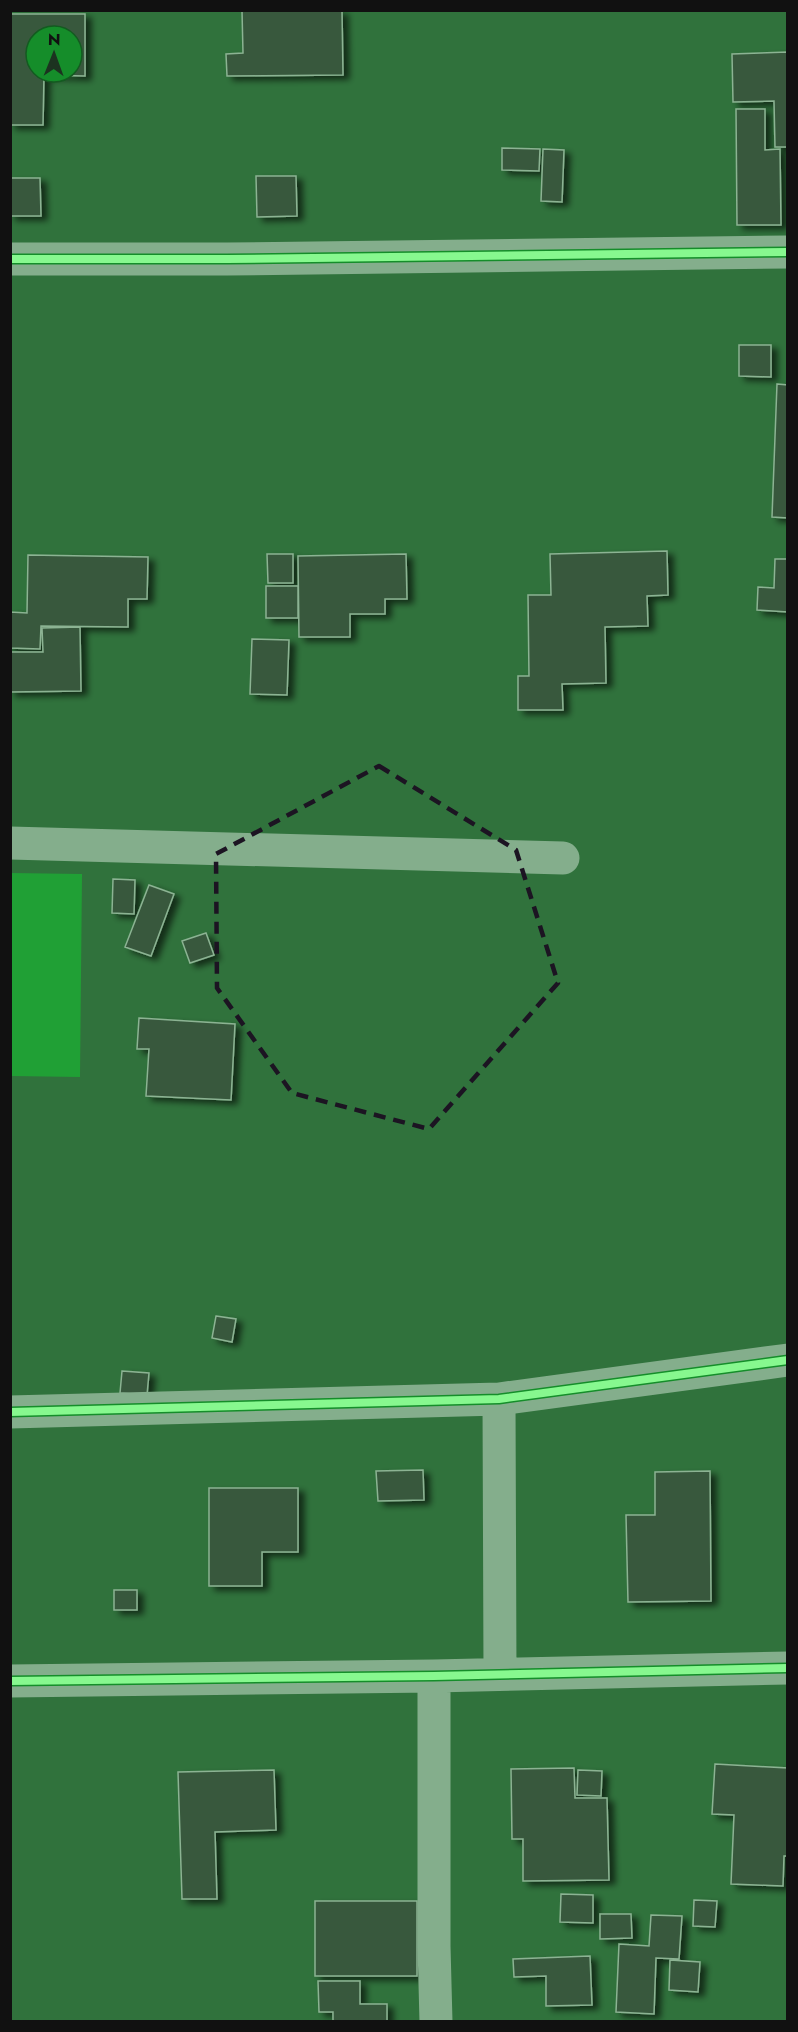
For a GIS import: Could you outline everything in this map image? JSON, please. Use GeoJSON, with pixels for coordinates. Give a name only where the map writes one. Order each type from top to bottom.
{"type":"FeatureCollection","features":[{"type":"Feature","properties":{"kind":"street"},"geometry":{"type":"LineString","coordinates":[[10,259],[227,260],[788,252]]}},
{"type":"Feature","properties":{"kind":"street"},"geometry":{"type":"LineString","coordinates":[[10,843],[563,858]]}},
{"type":"Feature","properties":{"kind":"street"},"geometry":{"type":"LineString","coordinates":[[10,1412],[499,1399],[788,1360]]}},
{"type":"Feature","properties":{"kind":"street"},"geometry":{"type":"LineString","coordinates":[[499,1399],[500,1674]]}},
{"type":"Feature","properties":{"kind":"street"},"geometry":{"type":"LineString","coordinates":[[10,1681],[434,1676],[788,1668]]}},
{"type":"Feature","properties":{"kind":"street"},"geometry":{"type":"LineString","coordinates":[[434,1676],[436,2022]]}},
{"type":"Feature","properties":{"kind":"highlighted area"},"geometry":{"type":"Polygon","coordinates":[[[379,766],[516,850],[558,983],[429,1129],[292,1093],[217,988],[216,854],[379,766]]]}},
{"type":"Feature","properties":{"kind":"green space"},"geometry":{"type":"Polygon","coordinates":[[[11,873],[82,874],[80,1077],[11,1076],[11,873]]]}},
{"type":"Feature","properties":{"kind":"building"},"geometry":{"type":"Polygon","coordinates":[[[242,11],[342,11],[343,75],[227,76],[226,54],[243,53],[242,11]]]}},
{"type":"Feature","properties":{"kind":"building"},"geometry":{"type":"Polygon","coordinates":[[[10,14],[85,14],[85,76],[84,24],[24,24],[24,84],[44,84],[43,125],[10,125],[10,14]]]}},
{"type":"Feature","properties":{"kind":"building"},"geometry":{"type":"Polygon","coordinates":[[[788,52],[788,147],[775,147],[774,101],[733,102],[732,54],[788,52]]]}},
{"type":"Feature","properties":{"kind":"building"},"geometry":{"type":"Polygon","coordinates":[[[736,109],[765,109],[765,150],[780,149],[781,225],[737,225],[736,109]]]}},
{"type":"Feature","properties":{"kind":"building"},"geometry":{"type":"Polygon","coordinates":[[[502,148],[540,149],[539,171],[502,170],[502,148]]]}},
{"type":"Feature","properties":{"kind":"building"},"geometry":{"type":"Polygon","coordinates":[[[543,149],[564,150],[562,202],[541,201],[543,149]]]}},
{"type":"Feature","properties":{"kind":"building"},"geometry":{"type":"Polygon","coordinates":[[[256,176],[296,176],[297,216],[257,217],[256,176]]]}},
{"type":"Feature","properties":{"kind":"building"},"geometry":{"type":"Polygon","coordinates":[[[10,178],[40,178],[41,216],[10,216],[10,178]]]}},
{"type":"Feature","properties":{"kind":"building"},"geometry":{"type":"Polygon","coordinates":[[[739,345],[771,345],[771,377],[739,376],[739,345]]]}},
{"type":"Feature","properties":{"kind":"building"},"geometry":{"type":"Polygon","coordinates":[[[777,384],[788,385],[788,518],[772,517],[777,384]]]}},
{"type":"Feature","properties":{"kind":"building"},"geometry":{"type":"Polygon","coordinates":[[[667,551],[668,595],[647,596],[648,626],[605,627],[606,683],[562,684],[563,710],[518,710],[518,676],[529,676],[528,595],[551,595],[550,554],[667,551]]]}},
{"type":"Feature","properties":{"kind":"building"},"geometry":{"type":"Polygon","coordinates":[[[267,554],[293,554],[293,583],[268,583],[267,554]]]}},
{"type":"Feature","properties":{"kind":"building"},"geometry":{"type":"Polygon","coordinates":[[[406,554],[407,599],[385,599],[385,614],[350,614],[350,637],[299,637],[298,556],[406,554]]]}},
{"type":"Feature","properties":{"kind":"building"},"geometry":{"type":"Polygon","coordinates":[[[28,555],[148,557],[147,599],[128,599],[128,627],[41,626],[40,649],[10,648],[10,612],[27,613],[28,555]]]}},
{"type":"Feature","properties":{"kind":"building"},"geometry":{"type":"Polygon","coordinates":[[[775,559],[788,559],[788,612],[757,610],[758,587],[774,588],[775,559]]]}},
{"type":"Feature","properties":{"kind":"building"},"geometry":{"type":"Polygon","coordinates":[[[266,586],[298,586],[298,618],[266,618],[266,586]]]}},
{"type":"Feature","properties":{"kind":"building"},"geometry":{"type":"Polygon","coordinates":[[[80,627],[81,691],[10,692],[10,652],[43,652],[42,628],[80,627]]]}},
{"type":"Feature","properties":{"kind":"building"},"geometry":{"type":"Polygon","coordinates":[[[252,639],[289,640],[287,695],[250,694],[252,639]]]}},
{"type":"Feature","properties":{"kind":"building"},"geometry":{"type":"Polygon","coordinates":[[[113,879],[135,880],[134,914],[112,913],[113,879]]]}},
{"type":"Feature","properties":{"kind":"building"},"geometry":{"type":"Polygon","coordinates":[[[149,885],[174,894],[151,956],[125,947],[149,885]]]}},
{"type":"Feature","properties":{"kind":"building"},"geometry":{"type":"Polygon","coordinates":[[[206,933],[214,955],[190,963],[182,941],[206,933]]]}},
{"type":"Feature","properties":{"kind":"building"},"geometry":{"type":"Polygon","coordinates":[[[139,1018],[235,1024],[231,1100],[146,1096],[149,1049],[137,1049],[139,1018]]]}},
{"type":"Feature","properties":{"kind":"building"},"geometry":{"type":"Polygon","coordinates":[[[216,1316],[236,1319],[232,1342],[212,1338],[216,1316]]]}},
{"type":"Feature","properties":{"kind":"building"},"geometry":{"type":"Polygon","coordinates":[[[122,1371],[149,1373],[147,1395],[120,1393],[122,1371]]]}},
{"type":"Feature","properties":{"kind":"building"},"geometry":{"type":"Polygon","coordinates":[[[423,1470],[424,1500],[378,1501],[376,1471],[423,1470]]]}},
{"type":"Feature","properties":{"kind":"building"},"geometry":{"type":"Polygon","coordinates":[[[710,1471],[711,1601],[628,1602],[626,1515],[655,1515],[655,1472],[710,1471]]]}},
{"type":"Feature","properties":{"kind":"building"},"geometry":{"type":"Polygon","coordinates":[[[209,1488],[298,1488],[298,1552],[262,1552],[262,1586],[209,1586],[209,1488]]]}},
{"type":"Feature","properties":{"kind":"building"},"geometry":{"type":"Polygon","coordinates":[[[114,1590],[137,1590],[137,1610],[114,1610],[114,1590]]]}},
{"type":"Feature","properties":{"kind":"building"},"geometry":{"type":"Polygon","coordinates":[[[715,1764],[788,1768],[788,1856],[784,1856],[783,1886],[731,1884],[734,1815],[712,1814],[715,1764]]]}},
{"type":"Feature","properties":{"kind":"building"},"geometry":{"type":"Polygon","coordinates":[[[574,1768],[575,1798],[607,1798],[609,1880],[523,1881],[523,1839],[512,1839],[511,1769],[574,1768]]]}},
{"type":"Feature","properties":{"kind":"building"},"geometry":{"type":"Polygon","coordinates":[[[274,1770],[276,1830],[215,1832],[217,1899],[182,1899],[178,1772],[274,1770]]]}},
{"type":"Feature","properties":{"kind":"building"},"geometry":{"type":"Polygon","coordinates":[[[578,1770],[602,1771],[601,1796],[577,1795],[578,1770]]]}},
{"type":"Feature","properties":{"kind":"building"},"geometry":{"type":"Polygon","coordinates":[[[561,1894],[593,1895],[593,1923],[560,1922],[561,1894]]]}},
{"type":"Feature","properties":{"kind":"building"},"geometry":{"type":"Polygon","coordinates":[[[694,1900],[717,1901],[715,1927],[693,1926],[694,1900]]]}},
{"type":"Feature","properties":{"kind":"building"},"geometry":{"type":"Polygon","coordinates":[[[315,1901],[417,1901],[417,1976],[315,1976],[315,1901]]]}},
{"type":"Feature","properties":{"kind":"building"},"geometry":{"type":"Polygon","coordinates":[[[600,1914],[631,1914],[632,1938],[600,1939],[600,1914]]]}},
{"type":"Feature","properties":{"kind":"building"},"geometry":{"type":"Polygon","coordinates":[[[651,1915],[682,1916],[679,1959],[656,1958],[654,2014],[616,2012],[619,1944],[649,1946],[651,1915]]]}},
{"type":"Feature","properties":{"kind":"building"},"geometry":{"type":"Polygon","coordinates":[[[590,1956],[592,2005],[546,2006],[546,1976],[514,1977],[513,1959],[590,1956]]]}},
{"type":"Feature","properties":{"kind":"building"},"geometry":{"type":"Polygon","coordinates":[[[670,1960],[700,1962],[698,1992],[669,1990],[670,1960]]]}},
{"type":"Feature","properties":{"kind":"building"},"geometry":{"type":"Polygon","coordinates":[[[318,1981],[360,1981],[360,2004],[387,2004],[387,2022],[333,2022],[333,2012],[319,2012],[318,1981]]]}},
{"type":"Feature","properties":{"kind":"cycle path"},"geometry":{"type":"LineString","coordinates":[[10,259],[227,259],[788,252]]}},
{"type":"Feature","properties":{"kind":"cycle path"},"geometry":{"type":"LineString","coordinates":[[10,1412],[499,1399],[788,1360]]}},
{"type":"Feature","properties":{"kind":"cycle path"},"geometry":{"type":"LineString","coordinates":[[10,1681],[434,1676],[788,1668]]}}]}
